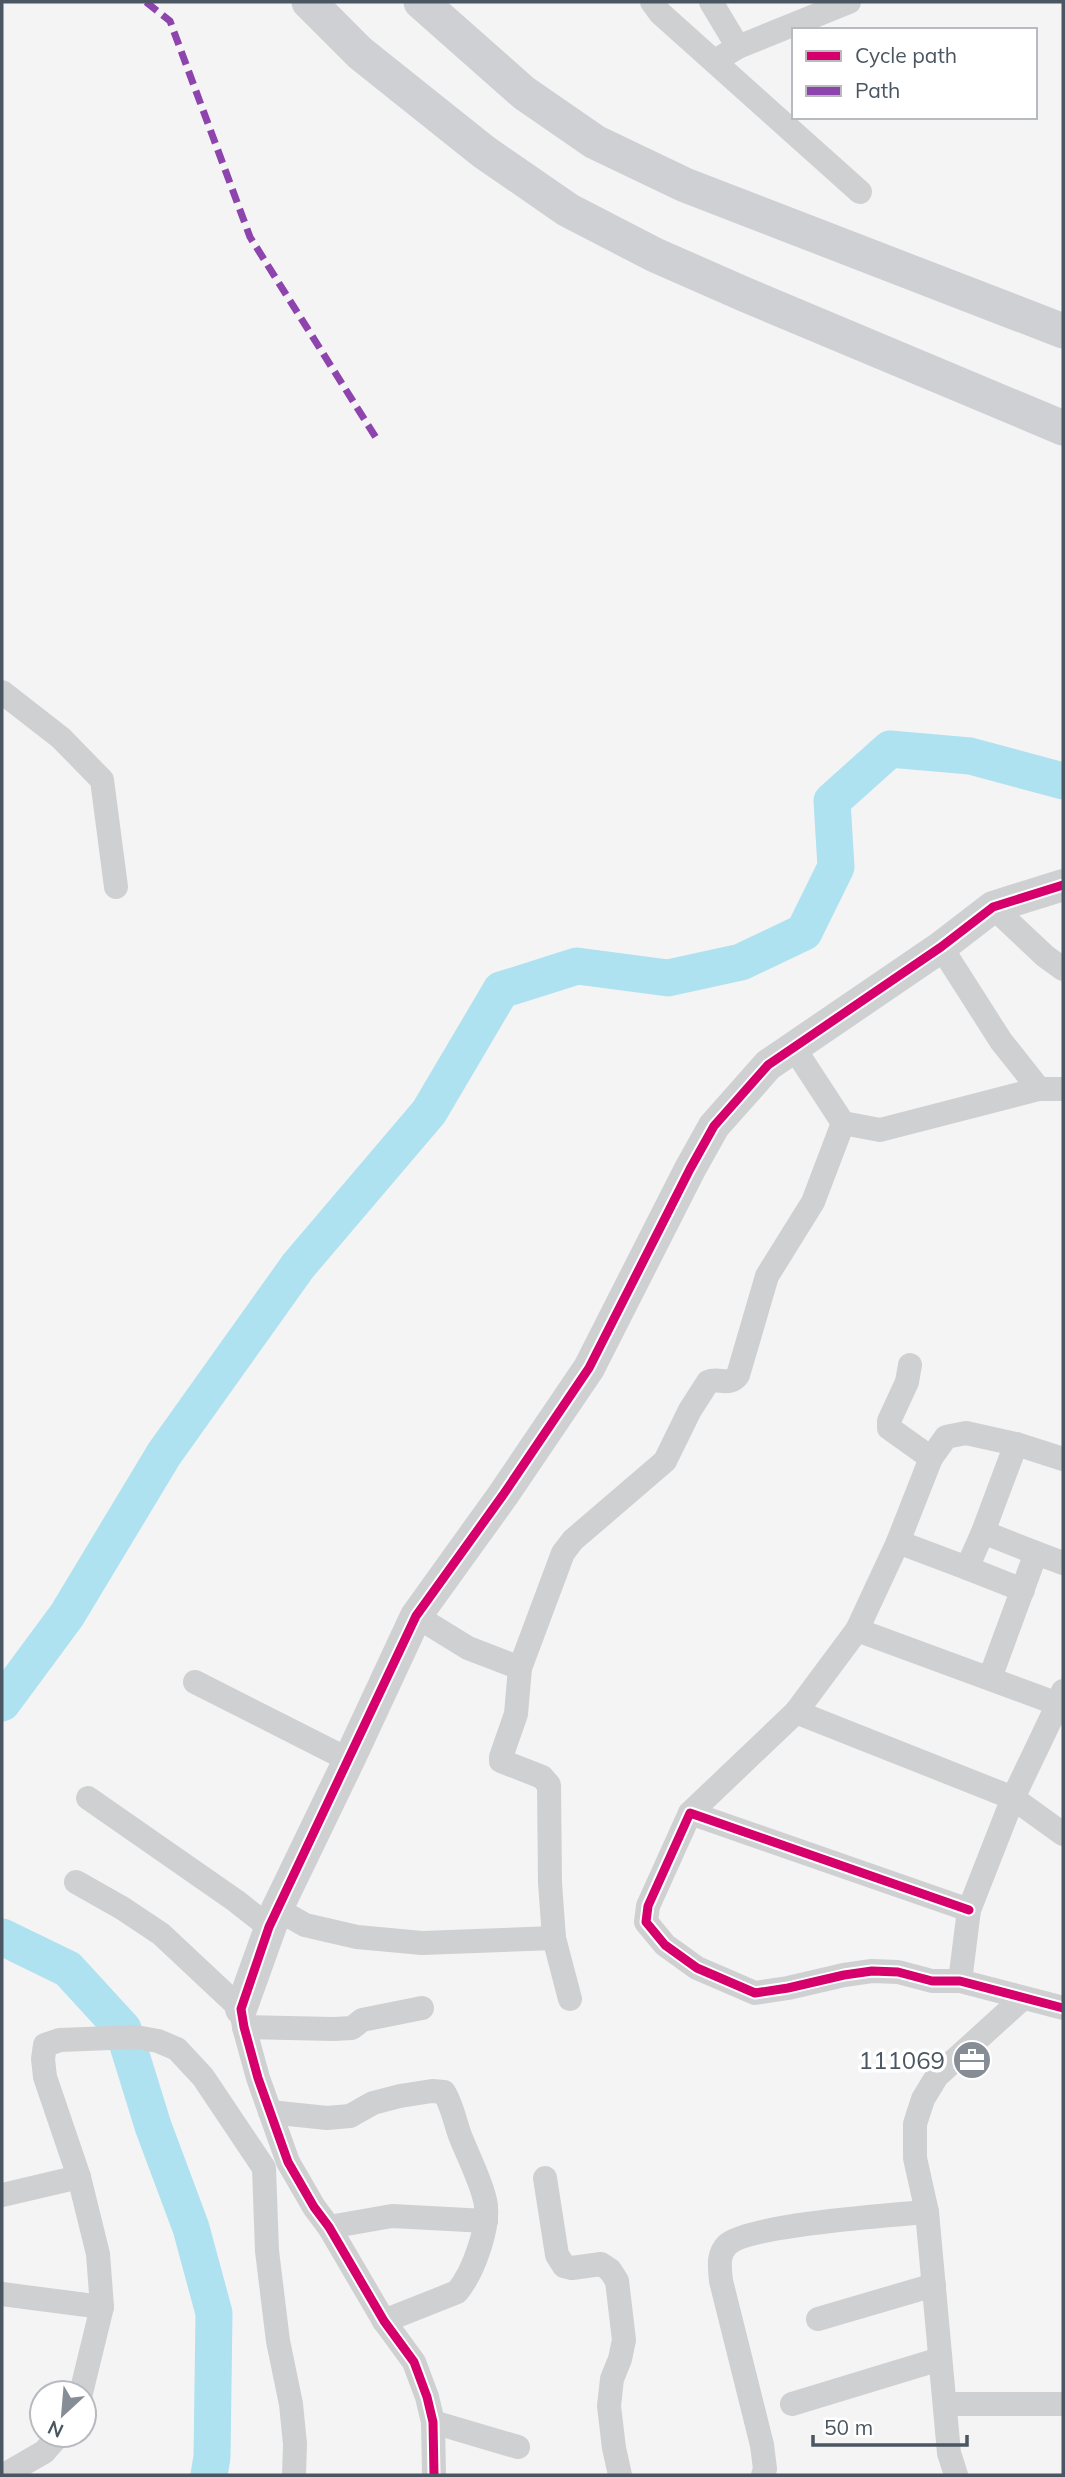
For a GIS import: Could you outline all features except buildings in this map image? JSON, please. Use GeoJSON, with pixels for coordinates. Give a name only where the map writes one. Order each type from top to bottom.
{"type":"FeatureCollection","features":[{"type":"Feature","properties":{"kind":"main road"},"geometry":{"type":"LineString","coordinates":[[309,2],[360,53],[484,152],[568,210],[655,255],[723,285],[1063,428]]}},
{"type":"Feature","properties":{"kind":"main road"},"geometry":{"type":"LineString","coordinates":[[421,2],[524,93],[595,142],[685,184],[1063,331]]}},
{"type":"Feature","properties":{"kind":"street"},"geometry":{"type":"LineString","coordinates":[[652,2],[660,13],[860,192]]}},
{"type":"Feature","properties":{"kind":"street"},"geometry":{"type":"LineString","coordinates":[[711,2],[738,47]]}},
{"type":"Feature","properties":{"kind":"street"},"geometry":{"type":"LineString","coordinates":[[715,61],[738,47],[849,2]]}},
{"type":"Feature","properties":{"kind":"street"},"geometry":{"type":"LineString","coordinates":[[2,692],[61,738],[102,780],[116,887]]}},
{"type":"Feature","properties":{"kind":"street"},"geometry":{"type":"LineString","coordinates":[[242,2018],[273,1918],[416,1616],[503,1495],[589,1368],[714,1126],[768,1065],[942,947],[993,907],[1063,884]]}},
{"type":"Feature","properties":{"kind":"street"},"geometry":{"type":"LineString","coordinates":[[993,907],[1045,956],[1063,969]]}},
{"type":"Feature","properties":{"kind":"street"},"geometry":{"type":"LineString","coordinates":[[942,947],[1001,1041],[1051,1089]]}},
{"type":"Feature","properties":{"kind":"street"},"geometry":{"type":"LineString","coordinates":[[794,1048],[843,1123],[880,1130],[1051,1089]]}},
{"type":"Feature","properties":{"kind":"street"},"geometry":{"type":"LineString","coordinates":[[570,1999],[554,1938],[550,1883],[549,1784],[542,1777],[501,1761],[516,1714],[520,1668],[563,1553],[573,1540],[665,1461],[690,1410],[708,1382],[729,1382],[738,1375],[767,1276],[813,1202],[843,1123]]}},
{"type":"Feature","properties":{"kind":"street"},"geometry":{"type":"LineString","coordinates":[[910,1365],[907,1382],[888,1421],[889,1428],[931,1458]]}},
{"type":"Feature","properties":{"kind":"street"},"geometry":{"type":"LineString","coordinates":[[1063,1459],[1016,1444],[966,1433],[946,1437],[931,1458],[898,1542],[857,1630],[796,1712],[690,1813],[648,1906],[646,1922],[665,1945],[697,1968],[755,1993],[872,1971],[898,1972],[932,1981],[960,1981],[1063,2008]]}},
{"type":"Feature","properties":{"kind":"street"},"geometry":{"type":"LineString","coordinates":[[967,1568],[1016,1444]]}},
{"type":"Feature","properties":{"kind":"street"},"geometry":{"type":"LineString","coordinates":[[983,1532],[1063,1563]]}},
{"type":"Feature","properties":{"kind":"street"},"geometry":{"type":"LineString","coordinates":[[898,1542],[1023,1590]]}},
{"type":"Feature","properties":{"kind":"street"},"geometry":{"type":"LineString","coordinates":[[990,1678],[1036,1553]]}},
{"type":"Feature","properties":{"kind":"street"},"geometry":{"type":"LineString","coordinates":[[416,1616],[468,1648],[520,1668]]}},
{"type":"Feature","properties":{"kind":"street"},"geometry":{"type":"LineString","coordinates":[[857,1630],[990,1678],[1061,1700],[1013,1798],[969,1910],[960,1981]]}},
{"type":"Feature","properties":{"kind":"street"},"geometry":{"type":"LineString","coordinates":[[195,1682],[349,1760]]}},
{"type":"Feature","properties":{"kind":"street"},"geometry":{"type":"LineString","coordinates":[[796,1712],[1013,1798],[1063,1834]]}},
{"type":"Feature","properties":{"kind":"street"},"geometry":{"type":"LineString","coordinates":[[88,1798],[236,1901],[273,1918],[357,1937],[422,1943],[554,1938]]}},
{"type":"Feature","properties":{"kind":"street"},"geometry":{"type":"LineString","coordinates":[[690,1813],[969,1910]]}},
{"type":"Feature","properties":{"kind":"street"},"geometry":{"type":"LineString","coordinates":[[76,1882],[161,1934],[242,2018],[270,2112],[276,2165],[267,2251],[278,2341],[291,2404],[295,2444],[294,2475]]}},
{"type":"Feature","properties":{"kind":"street"},"geometry":{"type":"LineString","coordinates":[[956,2475],[949,2453],[927,2212],[915,2158],[915,2124],[923,2099],[937,2076],[1024,1998]]}},
{"type":"Feature","properties":{"kind":"street"},"geometry":{"type":"LineString","coordinates":[[242,2018],[343,2029],[352,2028],[362,2020],[422,2008]]}},
{"type":"Feature","properties":{"kind":"street"},"geometry":{"type":"LineString","coordinates":[[84,2379],[102,2308],[98,2254],[79,2177],[45,2077],[45,2045],[60,2040],[136,2037],[158,2041],[177,2049],[190,2060],[329,2227],[384,2321],[414,2362],[428,2397],[433,2422],[434,2475]]}},
{"type":"Feature","properties":{"kind":"street"},"geometry":{"type":"LineString","coordinates":[[270,2112],[327,2118],[350,2116],[373,2103],[400,2096],[444,2092],[486,2202],[486,2221],[476,2257],[457,2292],[384,2321]]}},
{"type":"Feature","properties":{"kind":"street"},"geometry":{"type":"LineString","coordinates":[[2,2195],[79,2177]]}},
{"type":"Feature","properties":{"kind":"street"},"geometry":{"type":"LineString","coordinates":[[545,2178],[557,2255],[564,2266],[572,2268],[601,2264],[610,2270],[618,2281],[624,2340],[612,2379],[609,2406],[620,2475]]}},
{"type":"Feature","properties":{"kind":"street"},"geometry":{"type":"LineString","coordinates":[[763,2475],[765,2469],[762,2445],[721,2281],[719,2259],[726,2246],[738,2238],[782,2229],[851,2218],[927,2212]]}},
{"type":"Feature","properties":{"kind":"street"},"geometry":{"type":"LineString","coordinates":[[329,2227],[392,2216],[486,2221]]}},
{"type":"Feature","properties":{"kind":"street"},"geometry":{"type":"LineString","coordinates":[[818,2319],[934,2285]]}},
{"type":"Feature","properties":{"kind":"street"},"geometry":{"type":"LineString","coordinates":[[2,2294],[102,2308]]}},
{"type":"Feature","properties":{"kind":"street"},"geometry":{"type":"LineString","coordinates":[[792,2404],[940,2359]]}},
{"type":"Feature","properties":{"kind":"street"},"geometry":{"type":"LineString","coordinates":[[946,2404],[1063,2403]]}},
{"type":"Feature","properties":{"kind":"street"},"geometry":{"type":"LineString","coordinates":[[433,2422],[518,2447]]}},
{"type":"Feature","properties":{"kind":"street"},"geometry":{"type":"LineString","coordinates":[[5,2475],[47,2449]]}},
{"type":"Feature","properties":{"kind":"waterway"},"geometry":{"type":"LineString","coordinates":[[2,1703],[67,1615],[164,1454],[298,1266],[429,1112],[501,990],[577,966],[668,978],[741,962],[804,932],[836,867],[832,801],[890,749],[970,756],[1063,781]]}},
{"type":"Feature","properties":{"kind":"waterway"},"geometry":{"type":"LineString","coordinates":[[2,1937],[68,1969],[123,2029],[153,2126],[191,2228],[214,2313],[212,2457],[209,2475]]}},
{"type":"Feature","properties":{"kind":"marked path"},"geometry":{"type":"LineString","coordinates":[[146,2],[170,21],[250,237],[378,441]]}},
{"type":"Feature","properties":{"kind":"cycle path"},"geometry":{"type":"LineString","coordinates":[[434,2475],[433,2422],[414,2362],[384,2321],[288,2162],[258,2078],[241,2009],[269,1927],[416,1616],[503,1495],[589,1368],[714,1126],[768,1065],[941,947],[993,907],[1063,885]]}},
{"type":"Feature","properties":{"kind":"cycle path"},"geometry":{"type":"LineString","coordinates":[[969,1910],[690,1813],[648,1906],[646,1922],[665,1945],[697,1968],[755,1993],[844,1975],[872,1971],[898,1972],[932,1981],[960,1981],[1063,2008]]}},
{"type":"Feature","properties":{"kind":"place","name":"111069"},"geometry":{"type":"Point","coordinates":[972,2060]}}]}
